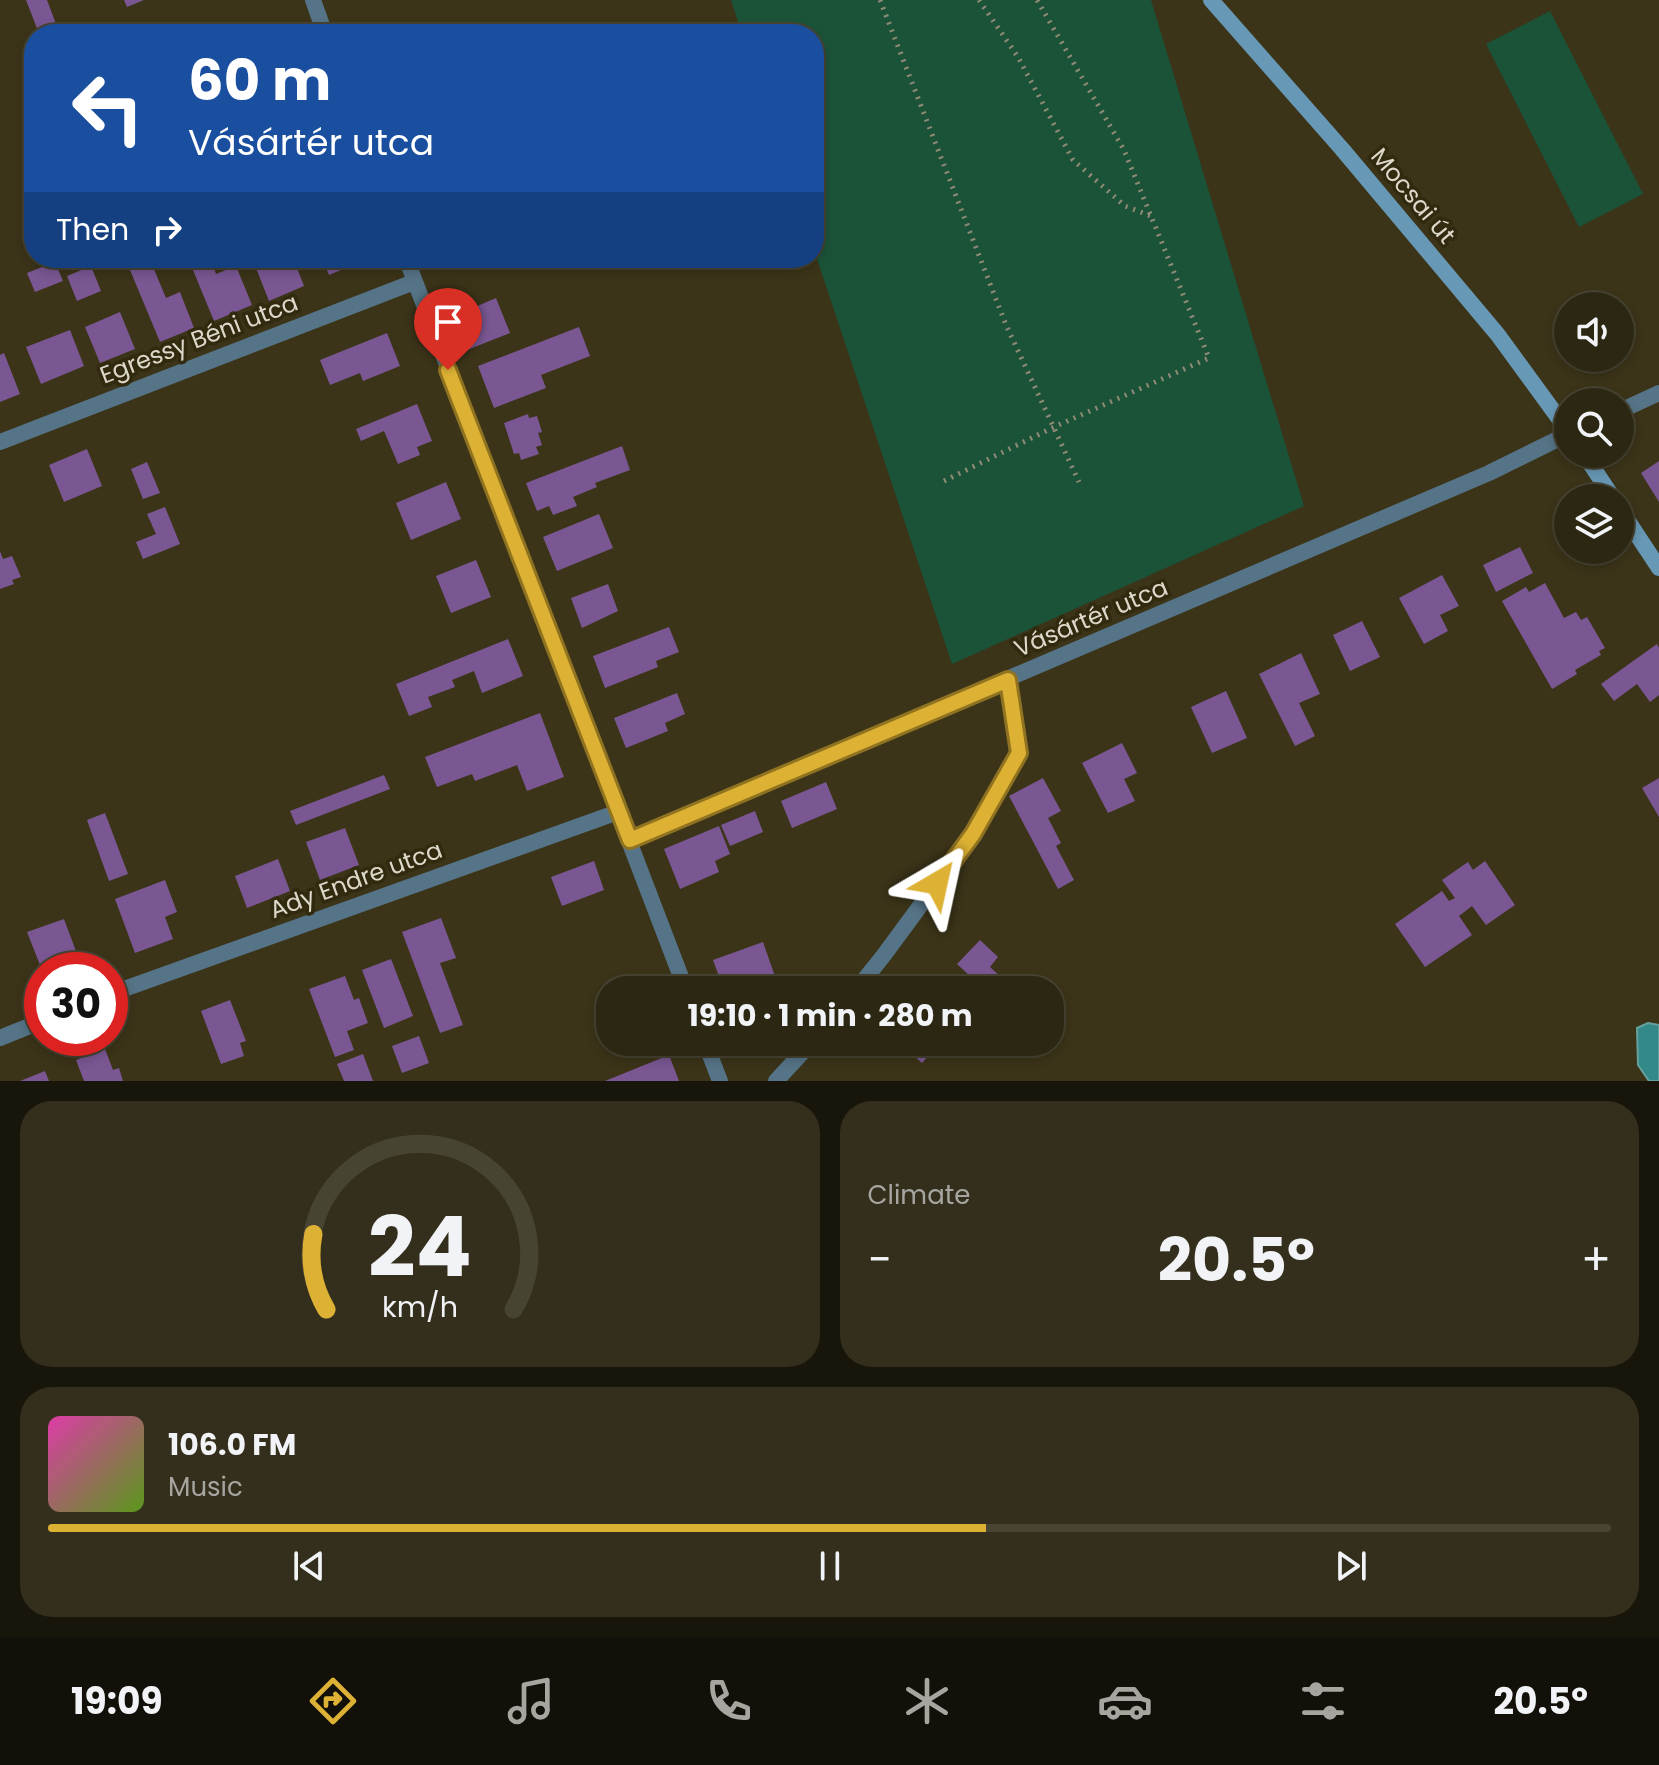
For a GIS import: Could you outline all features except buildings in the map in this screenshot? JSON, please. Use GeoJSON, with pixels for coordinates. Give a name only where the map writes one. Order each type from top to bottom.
{"type":"FeatureCollection","features":[{"type":"Feature","properties":{"kind":"main road","name":"Mocsai út"},"geometry":{"type":"LineString","coordinates":[[1211,0],[1332,137],[1478,311],[1534,380],[1554,411]]}},
{"type":"Feature","properties":{"kind":"main road"},"geometry":{"type":"LineString","coordinates":[[1634,530],[1659,568]]}},
{"type":"Feature","properties":{"kind":"street"},"geometry":{"type":"LineString","coordinates":[[313,0],[321,24]]}},
{"type":"Feature","properties":{"kind":"street"},"geometry":{"type":"LineString","coordinates":[[409,268],[681,976]]}},
{"type":"Feature","properties":{"kind":"street","name":"Egressy Béni utca"},"geometry":{"type":"LineString","coordinates":[[0,442],[414,282]]}},
{"type":"Feature","properties":{"kind":"street"},"geometry":{"type":"LineString","coordinates":[[1634,405],[1659,393]]}},
{"type":"Feature","properties":{"kind":"street","name":"Vásártér utca"},"geometry":{"type":"LineString","coordinates":[[630,840],[1489,473],[1554,439]]}},
{"type":"Feature","properties":{"kind":"street"},"geometry":{"type":"LineString","coordinates":[[867,976],[973,834],[1019,753],[1008,680]]}},
{"type":"Feature","properties":{"kind":"street","name":"Ady Endre utca"},"geometry":{"type":"LineString","coordinates":[[128,988],[618,812]]}},
{"type":"Feature","properties":{"kind":"street"},"geometry":{"type":"LineString","coordinates":[[0,1038],[24,1028]]}},
{"type":"Feature","properties":{"kind":"street"},"geometry":{"type":"LineString","coordinates":[[710,1056],[720,1081]]}},
{"type":"Feature","properties":{"kind":"street"},"geometry":{"type":"LineString","coordinates":[[776,1081],[799,1056]]}},
{"type":"Feature","properties":{"kind":"path"},"geometry":{"type":"LineString","coordinates":[[880,0],[1006,325],[1079,482]]}},
{"type":"Feature","properties":{"kind":"path"},"geometry":{"type":"LineString","coordinates":[[979,0],[1018,57],[1073,160],[1125,206],[1152,216]]}},
{"type":"Feature","properties":{"kind":"path"},"geometry":{"type":"LineString","coordinates":[[944,481],[1054,427],[1209,358],[1124,150],[1037,0]]}},
{"type":"Feature","properties":{"kind":"green space"},"geometry":{"type":"Polygon","coordinates":[[[731,0],[1151,0],[1304,506],[952,664],[820,268],[824,268],[824,24],[739,24],[731,0]]]}},
{"type":"Feature","properties":{"kind":"green space"},"geometry":{"type":"Polygon","coordinates":[[[1550,11],[1643,194],[1579,227],[1486,44],[1550,11]]]}},
{"type":"Feature","properties":{"kind":"water"},"geometry":{"type":"Polygon","coordinates":[[[1648,1023],[1659,1025],[1659,1081],[1649,1081],[1638,1065],[1637,1028],[1648,1023]]]}},
{"type":"Feature","properties":{"kind":"route"},"geometry":{"type":"LineString","coordinates":[[448,370],[630,840],[1008,680],[1019,753],[973,834],[937,883]]}}]}
